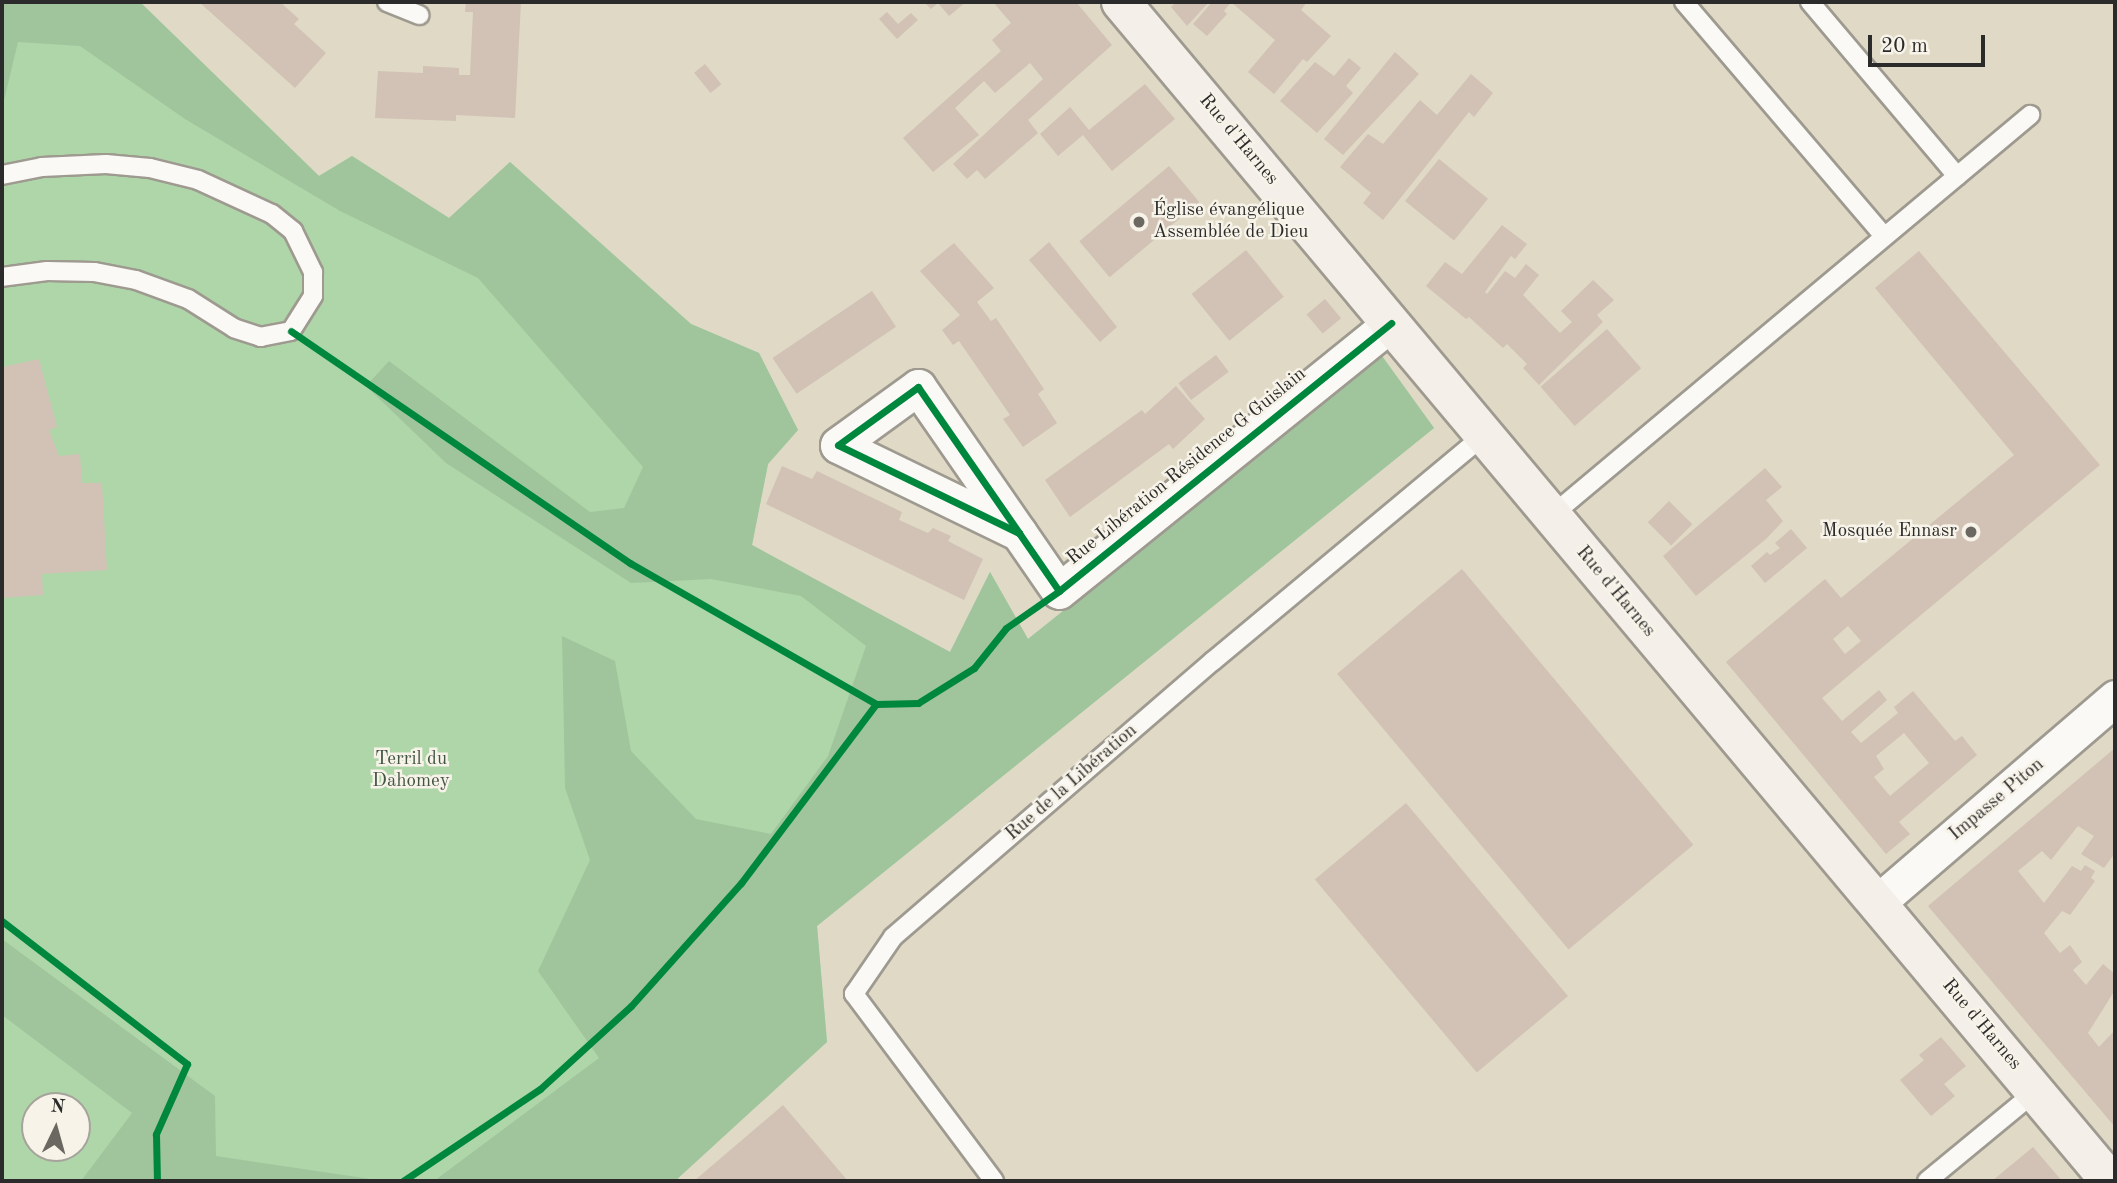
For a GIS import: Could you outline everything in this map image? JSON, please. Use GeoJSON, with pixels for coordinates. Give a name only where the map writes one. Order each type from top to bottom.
{"type":"FeatureCollection","features":[{"type":"Feature","properties":{"kind":"main road","name":"Rue d'Harnes"},"geometry":{"type":"LineString","coordinates":[[1121,2],[2110,1181]]}},
{"type":"Feature","properties":{"kind":"street","name":"Rue Libération Résidence G Guislain"},"geometry":{"type":"LineString","coordinates":[[1019,533],[838,445],[918,387],[1019,533],[1059,591],[1391,323]]}},
{"type":"Feature","properties":{"kind":"street","name":"Impasse Piton"},"geometry":{"type":"LineString","coordinates":[[1878,902],[2115,698]]}},
{"type":"Feature","properties":{"kind":"lane"},"geometry":{"type":"LineString","coordinates":[[387,2],[419,15]]}},
{"type":"Feature","properties":{"kind":"lane"},"geometry":{"type":"LineString","coordinates":[[1684,2],[1884,236]]}},
{"type":"Feature","properties":{"kind":"lane"},"geometry":{"type":"LineString","coordinates":[[1810,2],[1957,176]]}},
{"type":"Feature","properties":{"kind":"lane"},"geometry":{"type":"LineString","coordinates":[[1551,516],[2030,115]]}},
{"type":"Feature","properties":{"kind":"lane"},"geometry":{"type":"LineString","coordinates":[[2,175],[42,167],[106,164],[150,168],[198,180],[272,215],[293,231],[313,272],[313,296],[290,331],[261,337],[234,328],[188,299],[136,280],[94,272],[47,271],[2,276]]}},
{"type":"Feature","properties":{"kind":"lane","name":"Rue de la Libération"},"geometry":{"type":"LineString","coordinates":[[994,1181],[854,994],[893,937],[1213,661],[1484,435]]}},
{"type":"Feature","properties":{"kind":"lane"},"geometry":{"type":"LineString","coordinates":[[1927,1181],[2036,1091]]}},
{"type":"Feature","properties":{"kind":"green space","name":"Terril du Dahomey"},"geometry":{"type":"Polygon","coordinates":[[[2,2],[140,2],[319,176],[352,156],[449,218],[510,162],[691,324],[759,353],[798,430],[768,464],[752,545],[950,652],[990,572],[1028,639],[1382,356],[1434,428],[817,926],[827,1042],[675,1181],[2,1181],[2,2]]]}},
{"type":"Feature","properties":{"kind":"green space"},"geometry":{"type":"Polygon","coordinates":[[[2,2],[140,2],[319,176],[352,156],[449,218],[510,162],[691,324],[759,353],[798,430],[768,464],[752,545],[950,652],[990,572],[1028,639],[1382,356],[1434,428],[817,926],[827,1042],[675,1181],[434,1181],[599,1058],[538,971],[590,860],[565,788],[562,636],[615,661],[631,751],[696,819],[771,834],[828,756],[866,646],[801,596],[711,579],[631,583],[446,463],[366,386],[389,361],[590,512],[624,508],[643,467],[478,278],[340,211],[185,119],[80,46],[18,42],[2,109],[2,2]]]}},
{"type":"Feature","properties":{"kind":"green space"},"geometry":{"type":"Polygon","coordinates":[[[2,939],[215,1096],[216,1156],[384,1181],[81,1181],[132,1113],[2,1015],[2,939]]]}},
{"type":"Feature","properties":{"kind":"building"},"geometry":{"type":"Polygon","coordinates":[[[199,2],[280,2],[299,19],[294,24],[326,53],[295,88],[199,2]]]}},
{"type":"Feature","properties":{"kind":"building"},"geometry":{"type":"Polygon","coordinates":[[[466,2],[521,2],[515,118],[456,115],[456,121],[375,118],[378,71],[423,73],[423,66],[459,68],[459,75],[470,75],[473,12],[465,12],[466,2]]]}},
{"type":"Feature","properties":{"kind":"building"},"geometry":{"type":"Polygon","coordinates":[[[924,2],[966,2],[949,16],[938,3],[931,9],[924,2]]]}},
{"type":"Feature","properties":{"kind":"building"},"geometry":{"type":"Polygon","coordinates":[[[993,2],[1076,2],[1112,45],[1028,120],[1038,133],[985,179],[977,170],[967,179],[953,164],[1043,79],[1030,63],[995,93],[984,81],[955,108],[979,135],[933,172],[903,138],[1001,51],[992,40],[1011,23],[993,2]]]}},
{"type":"Feature","properties":{"kind":"building"},"geometry":{"type":"Polygon","coordinates":[[[1176,2],[1209,2],[1187,26],[1171,7],[1176,2]]]}},
{"type":"Feature","properties":{"kind":"building"},"geometry":{"type":"Polygon","coordinates":[[[1212,2],[1231,2],[1224,11],[1227,14],[1207,36],[1193,24],[1212,2]]]}},
{"type":"Feature","properties":{"kind":"building"},"geometry":{"type":"Polygon","coordinates":[[[1231,2],[1307,2],[1301,10],[1331,36],[1307,62],[1303,59],[1274,94],[1248,72],[1275,40],[1231,2]]]}},
{"type":"Feature","properties":{"kind":"building"},"geometry":{"type":"Polygon","coordinates":[[[887,12],[898,24],[911,13],[918,20],[897,39],[879,19],[887,12]]]}},
{"type":"Feature","properties":{"kind":"building"},"geometry":{"type":"Polygon","coordinates":[[[1395,52],[1419,74],[1343,155],[1324,139],[1395,52]]]}},
{"type":"Feature","properties":{"kind":"building"},"geometry":{"type":"Polygon","coordinates":[[[1349,58],[1361,68],[1346,86],[1353,93],[1317,133],[1280,101],[1315,62],[1334,76],[1349,58]]]}},
{"type":"Feature","properties":{"kind":"building"},"geometry":{"type":"Polygon","coordinates":[[[705,64],[721,84],[710,93],[694,73],[705,64]]]}},
{"type":"Feature","properties":{"kind":"building"},"geometry":{"type":"Polygon","coordinates":[[[1471,74],[1493,93],[1474,117],[1469,112],[1383,220],[1363,203],[1371,193],[1340,167],[1368,134],[1383,144],[1420,100],[1437,115],[1471,74]]]}},
{"type":"Feature","properties":{"kind":"building"},"geometry":{"type":"Polygon","coordinates":[[[1145,84],[1175,119],[1112,171],[1083,135],[1058,156],[1040,134],[1070,107],[1089,130],[1145,84]]]}},
{"type":"Feature","properties":{"kind":"building"},"geometry":{"type":"Polygon","coordinates":[[[1439,159],[1488,199],[1454,241],[1405,201],[1439,159]]]}},
{"type":"Feature","properties":{"kind":"building","name":"Église évangélique Assemblée de Dieu"},"geometry":{"type":"Polygon","coordinates":[[[1169,166],[1199,202],[1110,277],[1079,241],[1169,166]]]}},
{"type":"Feature","properties":{"kind":"building"},"geometry":{"type":"Polygon","coordinates":[[[1502,225],[1527,244],[1515,259],[1511,256],[1485,292],[1487,294],[1505,271],[1515,278],[1526,264],[1539,275],[1523,295],[1560,333],[1572,322],[1561,311],[1593,280],[1614,300],[1597,315],[1603,322],[1539,385],[1523,368],[1527,364],[1507,344],[1503,348],[1469,317],[1466,319],[1426,286],[1445,262],[1462,274],[1502,225]]]}},
{"type":"Feature","properties":{"kind":"building"},"geometry":{"type":"Polygon","coordinates":[[[1049,242],[1117,327],[1100,342],[1029,260],[1049,242]]]}},
{"type":"Feature","properties":{"kind":"building"},"geometry":{"type":"Polygon","coordinates":[[[954,243],[994,288],[977,302],[991,321],[996,318],[1044,389],[1038,394],[1057,423],[1023,447],[1003,419],[1010,415],[959,341],[953,345],[942,330],[960,315],[920,271],[954,243]]]}},
{"type":"Feature","properties":{"kind":"building"},"geometry":{"type":"Polygon","coordinates":[[[1246,250],[1284,297],[1229,341],[1192,294],[1246,250]]]}},
{"type":"Feature","properties":{"kind":"building","name":"Mosquée Ennasr"},"geometry":{"type":"Polygon","coordinates":[[[1919,251],[2100,465],[1822,698],[1842,721],[1879,690],[1887,700],[1851,732],[1861,743],[1898,713],[1894,707],[1913,691],[1955,741],[1962,736],[1977,755],[1899,822],[1910,834],[1886,854],[1726,662],[1825,579],[1841,598],[2014,455],[1875,288],[1919,251]],[[1848,626],[1833,639],[1845,654],[1861,641],[1848,626]],[[1904,733],[1876,756],[1884,769],[1874,777],[1890,796],[1929,763],[1904,733]]]}},
{"type":"Feature","properties":{"kind":"building"},"geometry":{"type":"Polygon","coordinates":[[[872,291],[896,327],[797,394],[773,358],[872,291]]]}},
{"type":"Feature","properties":{"kind":"building"},"geometry":{"type":"Polygon","coordinates":[[[1325,299],[1341,318],[1323,334],[1307,314],[1325,299]]]}},
{"type":"Feature","properties":{"kind":"building"},"geometry":{"type":"Polygon","coordinates":[[[1607,329],[1641,368],[1575,426],[1541,387],[1607,329]]]}},
{"type":"Feature","properties":{"kind":"building"},"geometry":{"type":"Polygon","coordinates":[[[1216,355],[1229,372],[1191,400],[1178,383],[1216,355]]]}},
{"type":"Feature","properties":{"kind":"building"},"geometry":{"type":"Polygon","coordinates":[[[39,359],[57,427],[49,430],[59,456],[80,454],[82,483],[102,483],[107,570],[42,574],[43,595],[2,598],[2,367],[39,359]]]}},
{"type":"Feature","properties":{"kind":"building"},"geometry":{"type":"Polygon","coordinates":[[[1176,386],[1205,419],[1173,449],[1169,444],[1070,517],[1045,480],[1142,410],[1145,414],[1176,386]]]}},
{"type":"Feature","properties":{"kind":"building"},"geometry":{"type":"Polygon","coordinates":[[[782,466],[812,479],[817,471],[902,512],[899,520],[928,533],[933,528],[951,536],[948,541],[983,559],[964,600],[766,504],[782,466]]]}},
{"type":"Feature","properties":{"kind":"building"},"geometry":{"type":"Polygon","coordinates":[[[1765,468],[1782,487],[1766,500],[1783,521],[1766,539],[1696,596],[1663,556],[1765,468]]]}},
{"type":"Feature","properties":{"kind":"building"},"geometry":{"type":"Polygon","coordinates":[[[1669,501],[1692,524],[1671,546],[1648,522],[1669,501]]]}},
{"type":"Feature","properties":{"kind":"building"},"geometry":{"type":"Polygon","coordinates":[[[1791,529],[1807,548],[1765,583],[1751,566],[1767,552],[1770,555],[1780,548],[1775,543],[1791,529]]]}},
{"type":"Feature","properties":{"kind":"building"},"geometry":{"type":"Polygon","coordinates":[[[1462,569],[1693,845],[1569,950],[1337,674],[1462,569]]]}},
{"type":"Feature","properties":{"kind":"building"},"geometry":{"type":"Polygon","coordinates":[[[2115,748],[2115,853],[2104,868],[2081,854],[2094,836],[2078,826],[2051,860],[2042,851],[2018,871],[2044,903],[2072,866],[2081,871],[2085,865],[2095,871],[2091,878],[2095,881],[2070,915],[2062,911],[2044,933],[2060,953],[2070,945],[2082,962],[2073,970],[2086,985],[2103,964],[2115,974],[2115,990],[2088,1033],[2099,1047],[2115,1030],[2115,1127],[1928,906],[2115,748]]]}},
{"type":"Feature","properties":{"kind":"building"},"geometry":{"type":"Polygon","coordinates":[[[1406,803],[1568,996],[1477,1073],[1315,879],[1406,803]]]}},
{"type":"Feature","properties":{"kind":"building"},"geometry":{"type":"Polygon","coordinates":[[[1941,1037],[1966,1066],[1944,1084],[1955,1096],[1931,1116],[1900,1080],[1924,1060],[1919,1055],[1941,1037]]]}},
{"type":"Feature","properties":{"kind":"building"},"geometry":{"type":"Polygon","coordinates":[[[783,1105],[848,1181],[694,1181],[783,1105]]]}},
{"type":"Feature","properties":{"kind":"building"},"geometry":{"type":"Polygon","coordinates":[[[2033,1147],[2062,1181],[1992,1181],[2033,1147]]]}},
{"type":"Feature","properties":{"kind":"cycle path"},"geometry":{"type":"LineString","coordinates":[[1019,533],[838,445],[918,387],[1019,533],[1059,591],[1391,323]]}},
{"type":"Feature","properties":{"kind":"cycle path"},"geometry":{"type":"LineString","coordinates":[[291,331],[630,563],[876,704],[918,703],[974,668],[1006,628],[1059,591]]}},
{"type":"Feature","properties":{"kind":"cycle path"},"geometry":{"type":"LineString","coordinates":[[403,1181],[540,1089],[631,1006],[741,883],[876,704]]}},
{"type":"Feature","properties":{"kind":"cycle path"},"geometry":{"type":"LineString","coordinates":[[2,921],[187,1064],[156,1134],[157,1181]]}},
{"type":"Feature","properties":{"kind":"place","name":"Église évangélique Assemblée de Dieu"},"geometry":{"type":"Point","coordinates":[1139,222]}},
{"type":"Feature","properties":{"kind":"place","name":"Mosquée Ennasr"},"geometry":{"type":"Point","coordinates":[1971,532]}}]}
